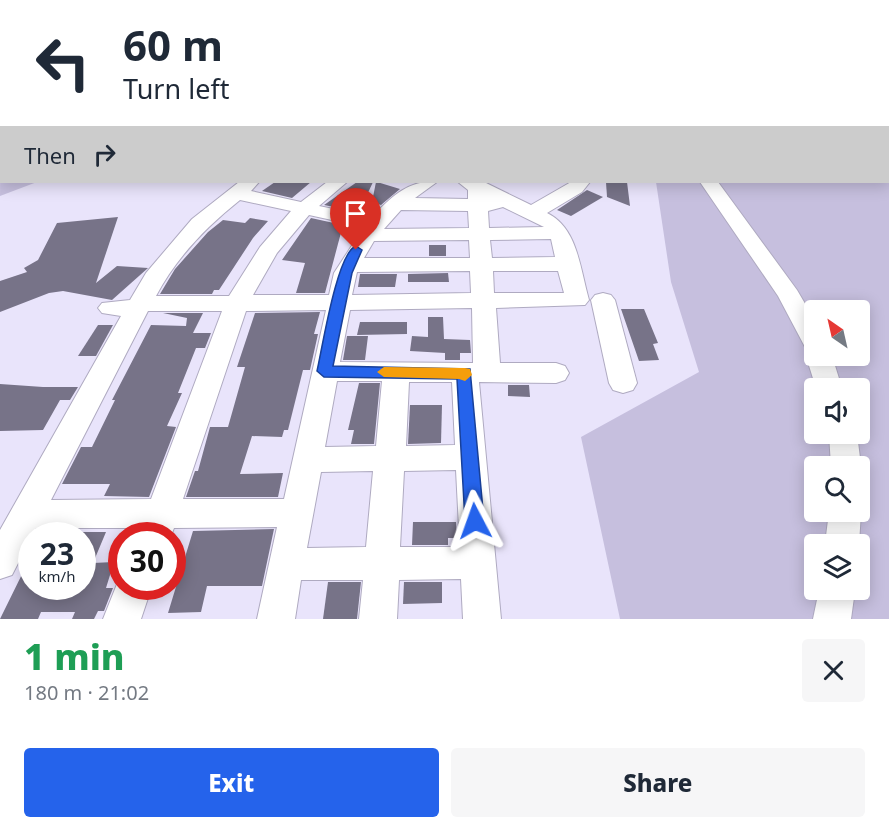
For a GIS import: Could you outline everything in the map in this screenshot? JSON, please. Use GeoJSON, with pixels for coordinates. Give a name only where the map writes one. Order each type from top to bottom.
{"type":"FeatureCollection","features":[{"type":"Feature","properties":{"kind":"street"},"geometry":{"type":"LineString","coordinates":[[46,0],[80,0]]}},
{"type":"Feature","properties":{"kind":"street"},"geometry":{"type":"LineString","coordinates":[[159,522],[237,303],[268,247],[304,208],[337,183]]}},
{"type":"Feature","properties":{"kind":"street"},"geometry":{"type":"LineString","coordinates":[[276,619],[338,302],[349,265],[372,229],[427,183]]}},
{"type":"Feature","properties":{"kind":"street"},"geometry":{"type":"LineString","coordinates":[[524,209],[577,183]]}},
{"type":"Feature","properties":{"kind":"street"},"geometry":{"type":"LineString","coordinates":[[710,183],[789,295],[804,323]]}},
{"type":"Feature","properties":{"kind":"street"},"geometry":{"type":"LineString","coordinates":[[0,563],[129,307],[178,245],[199,223],[242,187],[372,229],[479,235],[560,233]]}},
{"type":"Feature","properties":{"kind":"street"},"geometry":{"type":"LineString","coordinates":[[399,204],[474,191],[524,209],[552,223],[560,233],[578,300]]}},
{"type":"Feature","properties":{"kind":"street"},"geometry":{"type":"LineString","coordinates":[[474,191],[479,235],[482,303],[470,457],[482,619]]}},
{"type":"Feature","properties":{"kind":"street"},"geometry":{"type":"LineString","coordinates":[[349,265],[568,264]]}},
{"type":"Feature","properties":{"kind":"street"},"geometry":{"type":"LineString","coordinates":[[129,307],[237,303],[482,303],[613,300],[623,383]]}},
{"type":"Feature","properties":{"kind":"street"},"geometry":{"type":"LineString","coordinates":[[324,371],[556,373]]}},
{"type":"Feature","properties":{"kind":"street"},"geometry":{"type":"LineString","coordinates":[[378,619],[396,372]]}},
{"type":"Feature","properties":{"kind":"street"},"geometry":{"type":"LineString","coordinates":[[307,460],[470,457]]}},
{"type":"Feature","properties":{"kind":"street"},"geometry":{"type":"LineString","coordinates":[[183,522],[297,513]]}},
{"type":"Feature","properties":{"kind":"street"},"geometry":{"type":"LineString","coordinates":[[26,514],[132,522]]}},
{"type":"Feature","properties":{"kind":"street"},"geometry":{"type":"LineString","coordinates":[[287,564],[478,563]]}},
{"type":"Feature","properties":{"kind":"street"},"geometry":{"type":"LineString","coordinates":[[122,619],[129,600]]}},
{"type":"Feature","properties":{"kind":"street"},"geometry":{"type":"LineString","coordinates":[[832,619],[835,600]]}},
{"type":"Feature","properties":{"kind":"shaded area"},"geometry":{"type":"Polygon","coordinates":[[[0,183],[34,183],[0,196],[0,183]]]}},
{"type":"Feature","properties":{"kind":"shaded area"},"geometry":{"type":"Polygon","coordinates":[[[656,183],[889,183],[889,619],[620,619],[581,437],[699,372],[671,282],[656,183]]]}},
{"type":"Feature","properties":{"kind":"building"},"geometry":{"type":"Polygon","coordinates":[[[274,183],[310,183],[292,198],[262,191],[274,183]]]}},
{"type":"Feature","properties":{"kind":"building"},"geometry":{"type":"Polygon","coordinates":[[[356,183],[373,183],[359,212],[324,205],[356,183]]]}},
{"type":"Feature","properties":{"kind":"building"},"geometry":{"type":"Polygon","coordinates":[[[376,183],[400,189],[381,205],[372,202],[376,183]]]}},
{"type":"Feature","properties":{"kind":"building"},"geometry":{"type":"Polygon","coordinates":[[[606,183],[627,183],[630,206],[607,197],[606,183]]]}},
{"type":"Feature","properties":{"kind":"building"},"geometry":{"type":"Polygon","coordinates":[[[587,190],[603,197],[571,216],[557,210],[587,190]]]}},
{"type":"Feature","properties":{"kind":"building"},"geometry":{"type":"Polygon","coordinates":[[[118,217],[96,283],[117,266],[148,268],[112,300],[63,291],[49,293],[0,312],[0,281],[27,272],[24,268],[38,260],[57,223],[118,217]]]}},
{"type":"Feature","properties":{"kind":"building"},"geometry":{"type":"Polygon","coordinates":[[[250,218],[268,221],[253,238],[219,290],[214,290],[212,294],[160,294],[175,269],[208,232],[223,220],[245,223],[250,218]]]}},
{"type":"Feature","properties":{"kind":"building"},"geometry":{"type":"Polygon","coordinates":[[[311,218],[343,225],[325,293],[296,293],[305,263],[282,260],[311,218]]]}},
{"type":"Feature","properties":{"kind":"building"},"geometry":{"type":"Polygon","coordinates":[[[429,245],[446,245],[446,256],[429,256],[429,245]]]}},
{"type":"Feature","properties":{"kind":"building"},"geometry":{"type":"Polygon","coordinates":[[[448,273],[449,282],[408,282],[408,274],[448,273]]]}},
{"type":"Feature","properties":{"kind":"building"},"geometry":{"type":"Polygon","coordinates":[[[360,274],[397,274],[395,287],[358,287],[360,274]]]}},
{"type":"Feature","properties":{"kind":"building"},"geometry":{"type":"Polygon","coordinates":[[[621,309],[644,309],[658,343],[653,344],[659,360],[639,361],[621,309]]]}},
{"type":"Feature","properties":{"kind":"building"},"geometry":{"type":"Polygon","coordinates":[[[320,312],[314,334],[318,334],[310,370],[303,370],[288,430],[284,430],[282,437],[252,436],[240,474],[283,473],[278,497],[186,497],[195,471],[198,471],[210,427],[228,427],[245,367],[237,367],[255,313],[320,312]]]}},
{"type":"Feature","properties":{"kind":"building"},"geometry":{"type":"Polygon","coordinates":[[[163,313],[203,313],[193,333],[211,333],[205,348],[196,348],[178,393],[182,393],[167,426],[176,427],[149,497],[104,496],[110,484],[62,484],[81,447],[92,447],[115,400],[112,400],[151,325],[186,326],[187,318],[163,313]]]}},
{"type":"Feature","properties":{"kind":"building"},"geometry":{"type":"Polygon","coordinates":[[[428,317],[443,317],[444,339],[470,340],[471,353],[460,353],[460,360],[445,360],[445,353],[410,351],[412,336],[428,337],[428,317]]]}},
{"type":"Feature","properties":{"kind":"building"},"geometry":{"type":"Polygon","coordinates":[[[360,322],[407,322],[407,334],[357,335],[360,322]]]}},
{"type":"Feature","properties":{"kind":"building"},"geometry":{"type":"Polygon","coordinates":[[[98,325],[113,325],[96,356],[78,356],[98,325]]]}},
{"type":"Feature","properties":{"kind":"building"},"geometry":{"type":"Polygon","coordinates":[[[347,336],[368,336],[365,360],[343,360],[347,336]]]}},
{"type":"Feature","properties":{"kind":"building"},"geometry":{"type":"Polygon","coordinates":[[[359,383],[380,383],[374,444],[351,444],[354,430],[348,430],[359,383]]]}},
{"type":"Feature","properties":{"kind":"building"},"geometry":{"type":"Polygon","coordinates":[[[0,384],[78,387],[70,400],[60,400],[43,430],[0,431],[0,384]]]}},
{"type":"Feature","properties":{"kind":"building"},"geometry":{"type":"Polygon","coordinates":[[[508,385],[529,385],[530,397],[508,396],[508,385]]]}},
{"type":"Feature","properties":{"kind":"building"},"geometry":{"type":"Polygon","coordinates":[[[410,405],[442,405],[441,443],[408,444],[410,405]]]}},
{"type":"Feature","properties":{"kind":"building"},"geometry":{"type":"Polygon","coordinates":[[[413,522],[456,522],[457,538],[448,538],[448,545],[412,545],[413,522]]]}},
{"type":"Feature","properties":{"kind":"building"},"geometry":{"type":"Polygon","coordinates":[[[274,529],[262,586],[207,586],[201,612],[168,613],[172,600],[186,600],[186,554],[193,531],[274,529]]]}},
{"type":"Feature","properties":{"kind":"building"},"geometry":{"type":"Polygon","coordinates":[[[96,532],[106,532],[96,556],[96,532]]]}},
{"type":"Feature","properties":{"kind":"building"},"geometry":{"type":"Polygon","coordinates":[[[108,562],[106,588],[108,588],[108,600],[104,611],[98,611],[94,619],[72,619],[75,612],[41,612],[38,619],[0,619],[18,582],[18,600],[96,600],[96,563],[108,562]]]}},
{"type":"Feature","properties":{"kind":"building"},"geometry":{"type":"Polygon","coordinates":[[[328,582],[361,582],[357,619],[323,619],[328,582]]]}},
{"type":"Feature","properties":{"kind":"building"},"geometry":{"type":"Polygon","coordinates":[[[404,582],[442,582],[442,603],[403,604],[404,582]]]}},
{"type":"Feature","properties":{"kind":"slow traffic"},"geometry":{"type":"LineString","coordinates":[[384,372],[465,373],[465,375]]}},
{"type":"Feature","properties":{"kind":"route"},"geometry":{"type":"LineString","coordinates":[[356,250],[345,273],[324,371],[465,373],[475,521]]}}]}
